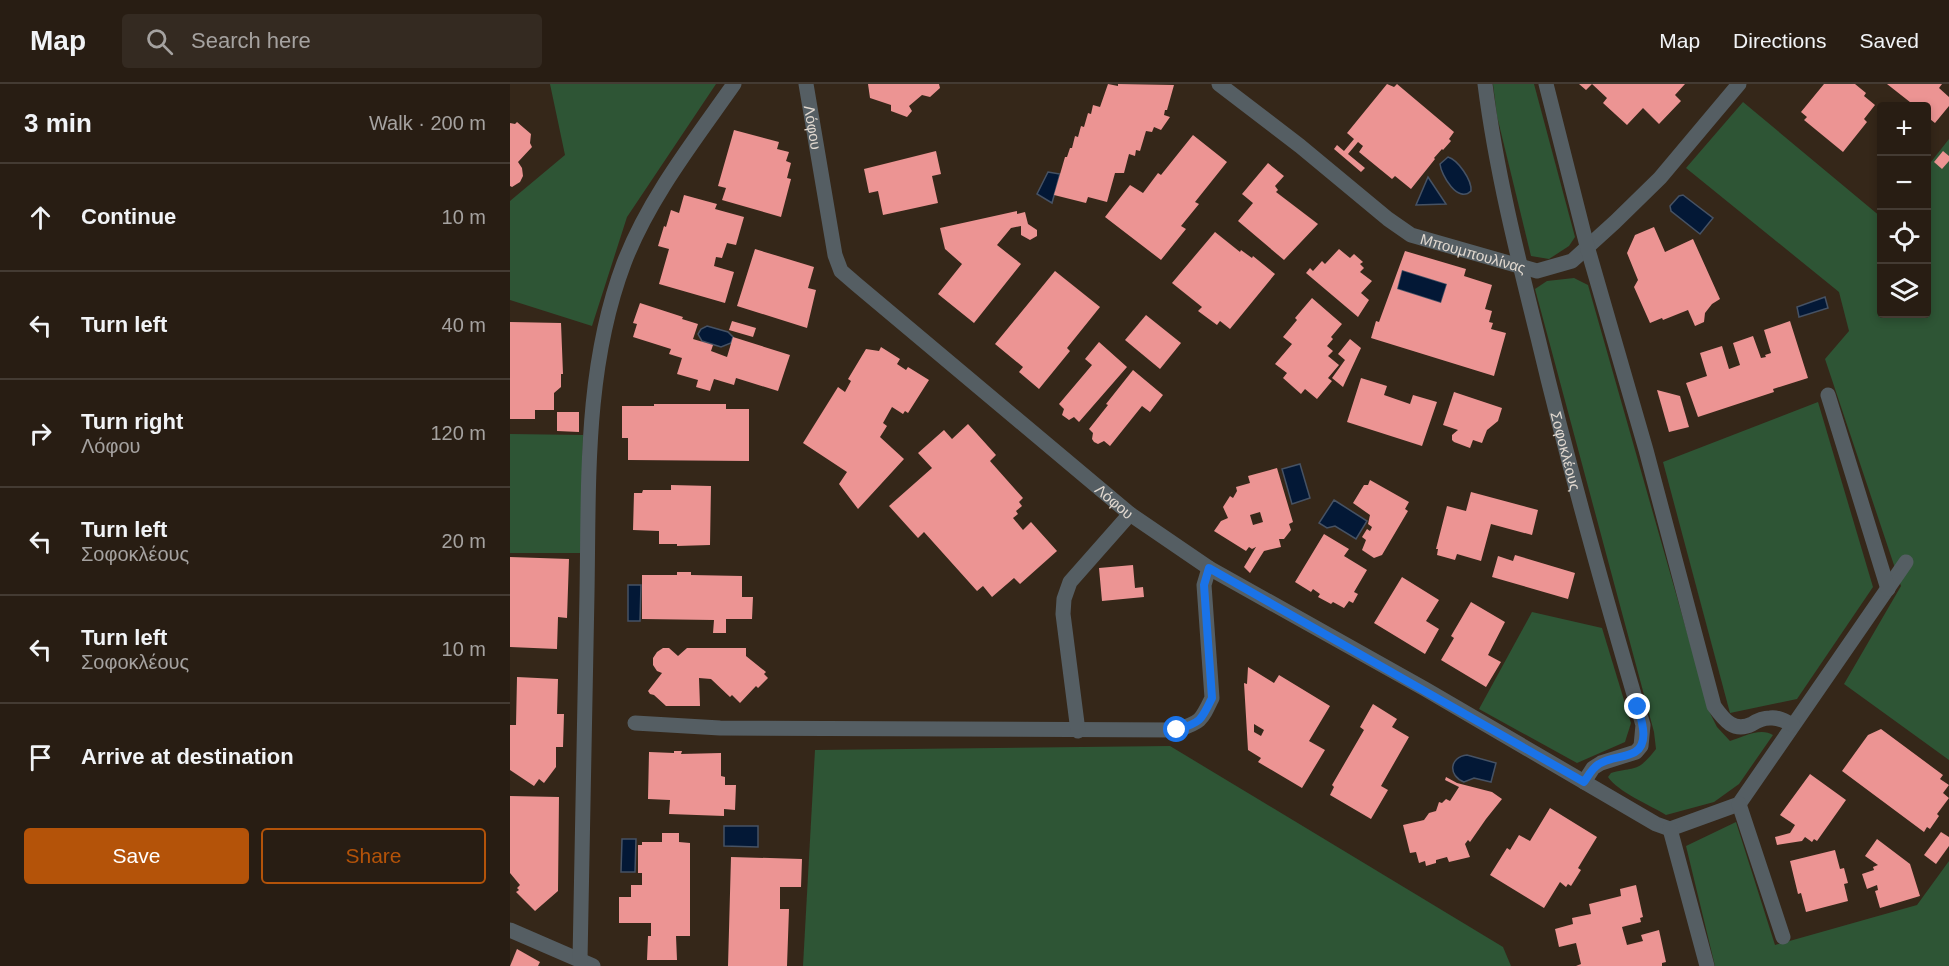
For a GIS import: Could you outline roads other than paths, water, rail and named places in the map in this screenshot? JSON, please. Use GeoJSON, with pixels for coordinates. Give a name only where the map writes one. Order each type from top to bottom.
{"type":"FeatureCollection","features":[{"type":"Feature","properties":{"kind":"street"},"geometry":{"type":"LineString","coordinates":[[510,930],[586,963],[590,440],[602,337],[623,264],[636,233],[651,205],[734,84]]}},
{"type":"Feature","properties":{"kind":"street","name":"Λόφου"},"geometry":{"type":"LineString","coordinates":[[806,84],[835,255],[841,271],[1130,514],[1209,568],[1670,830]]}},
{"type":"Feature","properties":{"kind":"street","name":"Μπουμπουλίνας"},"geometry":{"type":"LineString","coordinates":[[1219,84],[1411,235],[1537,271],[1572,261],[1660,178],[1738,84]]}},
{"type":"Feature","properties":{"kind":"street","name":"Σοφοκλέους"},"geometry":{"type":"LineString","coordinates":[[1485,84],[1492,138],[1520,265],[1588,537],[1643,725],[1641,746],[1635,752],[1601,763],[1593,768],[1584,782]]}},
{"type":"Feature","properties":{"kind":"street"},"geometry":{"type":"LineString","coordinates":[[1546,84],[1587,246],[1646,450],[1714,706],[1730,725],[1740,728],[1769,717],[1779,718],[1793,725]]}},
{"type":"Feature","properties":{"kind":"street"},"geometry":{"type":"LineString","coordinates":[[1828,395],[1888,589]]}},
{"type":"Feature","properties":{"kind":"street"},"geometry":{"type":"LineString","coordinates":[[1078,731],[1063,614],[1064,599],[1070,582],[1130,514]]}},
{"type":"Feature","properties":{"kind":"street"},"geometry":{"type":"LineString","coordinates":[[1707,966],[1670,830],[1739,804],[1906,562]]}},
{"type":"Feature","properties":{"kind":"street"},"geometry":{"type":"LineString","coordinates":[[635,723],[720,728],[1177,730],[1197,724],[1212,698],[1204,585],[1209,568]]}},
{"type":"Feature","properties":{"kind":"street"},"geometry":{"type":"LineString","coordinates":[[1739,804],[1783,936]]}},
{"type":"Feature","properties":{"kind":"water"},"geometry":{"type":"Polygon","coordinates":[[[1448,157],[1460,166],[1467,176],[1471,191],[1466,194],[1456,191],[1443,175],[1440,164],[1448,157]]]}},
{"type":"Feature","properties":{"kind":"water"},"geometry":{"type":"Polygon","coordinates":[[[1048,172],[1060,174],[1052,203],[1037,194],[1048,172]]]}},
{"type":"Feature","properties":{"kind":"water"},"geometry":{"type":"Polygon","coordinates":[[[1428,177],[1446,204],[1416,205],[1428,177]]]}},
{"type":"Feature","properties":{"kind":"water"},"geometry":{"type":"Polygon","coordinates":[[[1683,195],[1713,218],[1700,234],[1671,211],[1670,206],[1679,196],[1683,195]]]}},
{"type":"Feature","properties":{"kind":"water"},"geometry":{"type":"Polygon","coordinates":[[[1402,270],[1447,284],[1441,303],[1397,289],[1402,270]]]}},
{"type":"Feature","properties":{"kind":"water"},"geometry":{"type":"Polygon","coordinates":[[[1825,297],[1828,308],[1799,317],[1797,307],[1825,297]]]}},
{"type":"Feature","properties":{"kind":"water"},"geometry":{"type":"Polygon","coordinates":[[[707,326],[728,332],[733,337],[731,343],[721,347],[702,341],[698,334],[707,326]]]}},
{"type":"Feature","properties":{"kind":"water"},"geometry":{"type":"Polygon","coordinates":[[[1300,464],[1310,498],[1292,504],[1282,469],[1300,464]]]}},
{"type":"Feature","properties":{"kind":"water"},"geometry":{"type":"Polygon","coordinates":[[[1334,500],[1367,521],[1356,539],[1335,526],[1327,528],[1319,523],[1334,500]]]}},
{"type":"Feature","properties":{"kind":"water"},"geometry":{"type":"Polygon","coordinates":[[[628,585],[641,585],[640,621],[628,621],[628,585]]]}},
{"type":"Feature","properties":{"kind":"water"},"geometry":{"type":"Polygon","coordinates":[[[1467,755],[1496,763],[1491,782],[1474,778],[1464,782],[1455,776],[1454,763],[1461,756],[1467,755]]]}},
{"type":"Feature","properties":{"kind":"water"},"geometry":{"type":"Polygon","coordinates":[[[724,826],[758,826],[758,847],[724,846],[724,826]]]}},
{"type":"Feature","properties":{"kind":"water"},"geometry":{"type":"Polygon","coordinates":[[[622,839],[636,839],[635,872],[621,872],[622,839]]]}}]}
